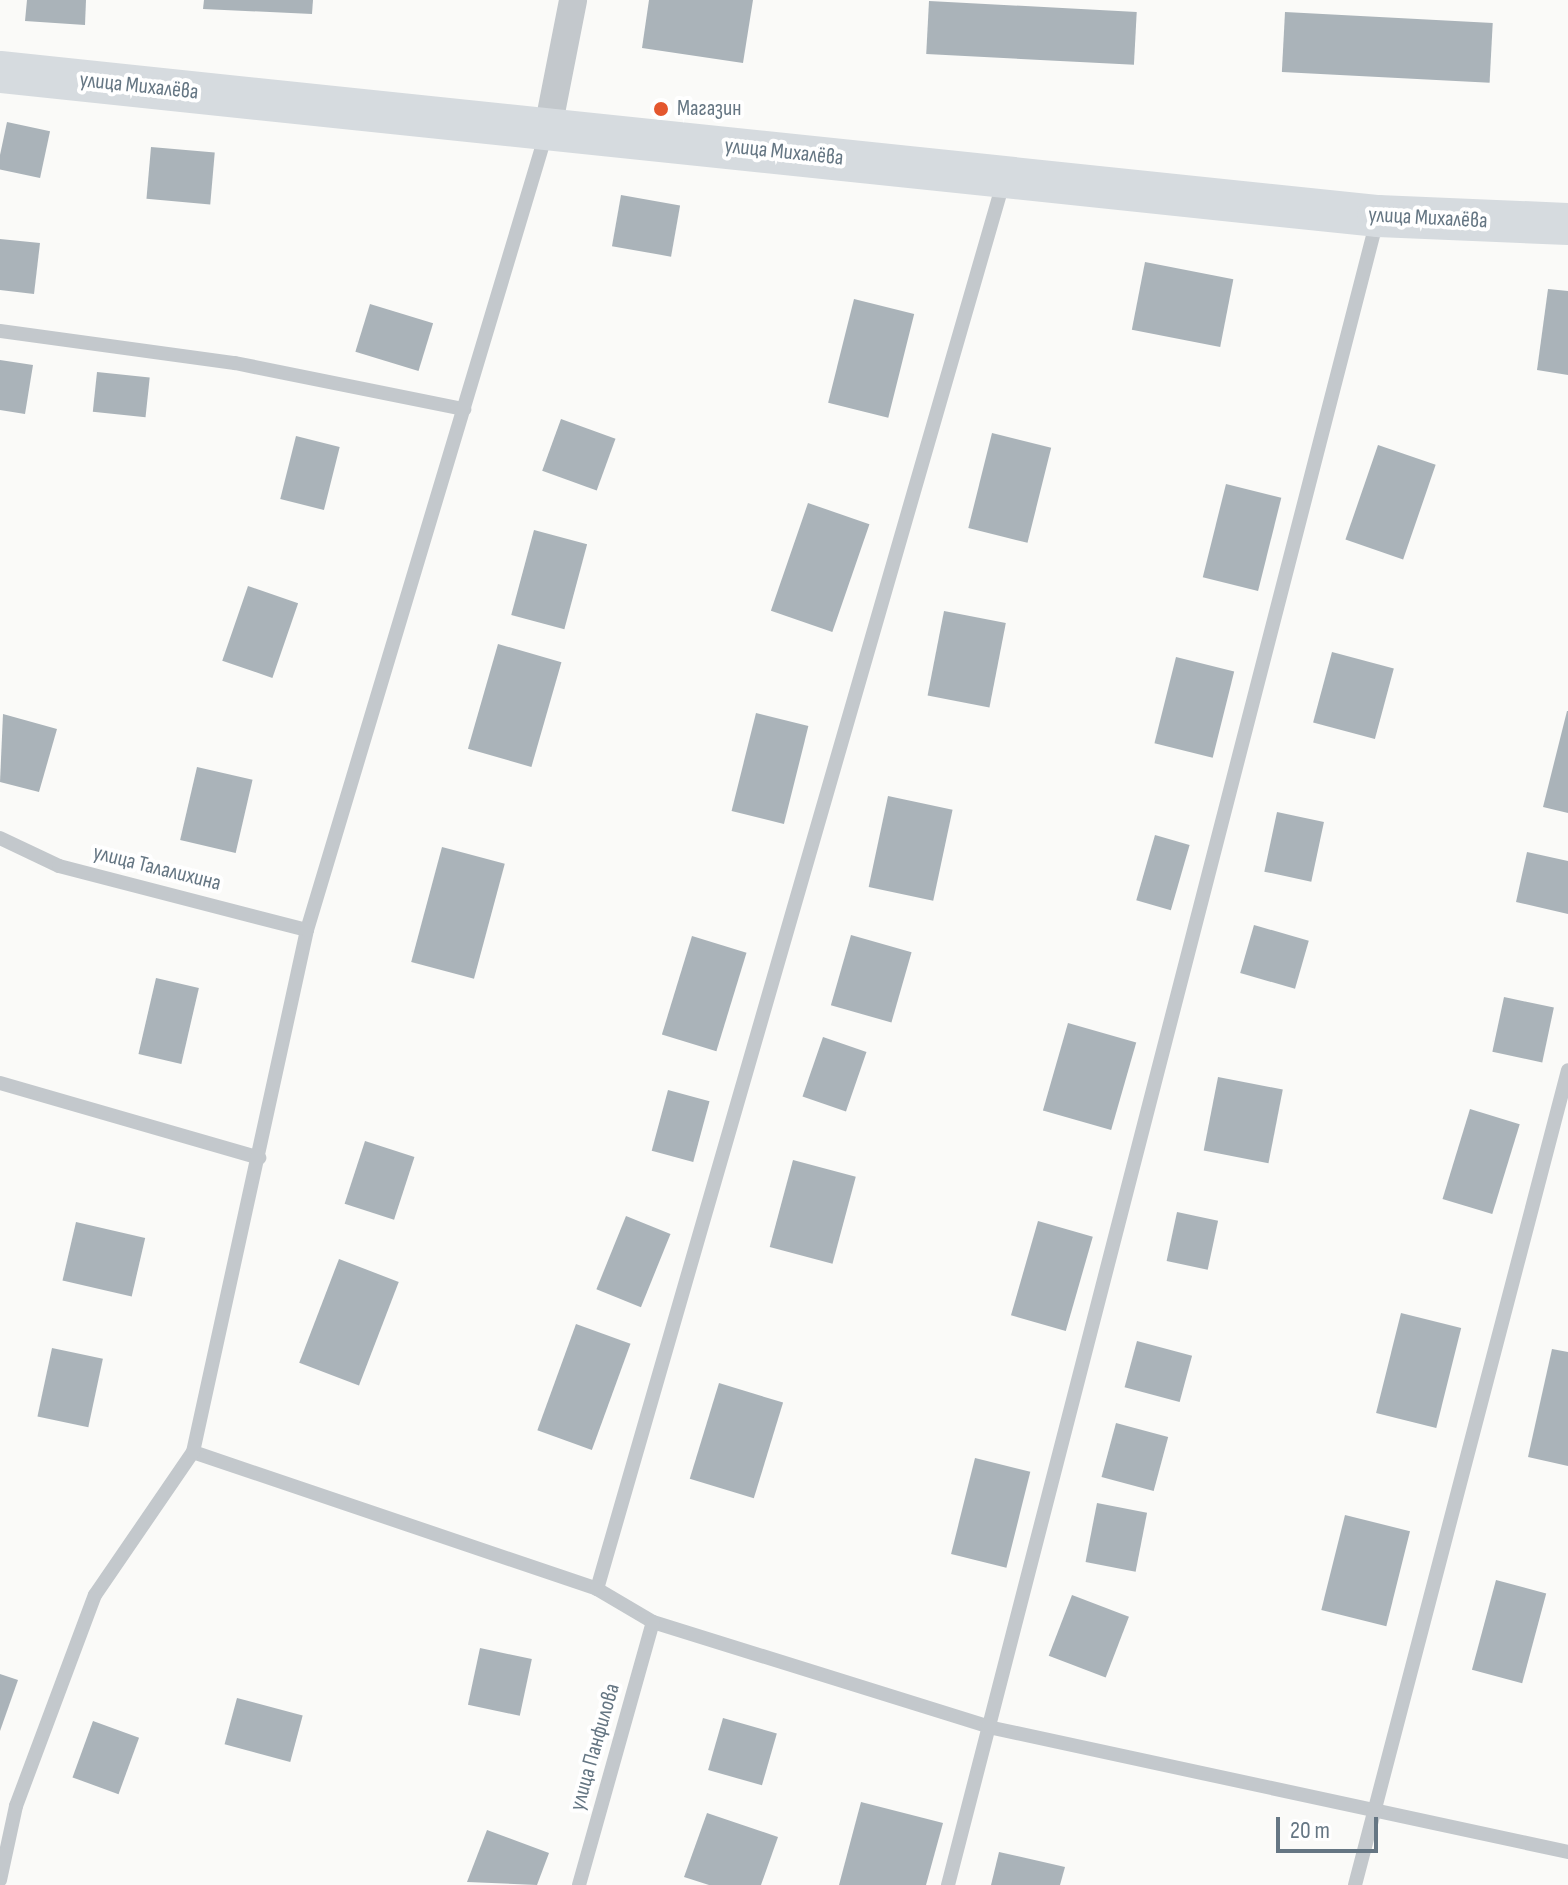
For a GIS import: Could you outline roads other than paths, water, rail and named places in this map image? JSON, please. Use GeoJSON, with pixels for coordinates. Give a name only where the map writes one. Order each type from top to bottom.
{"type":"FeatureCollection","features":[{"type":"Feature","properties":{"kind":"street"},"geometry":{"type":"LineString","coordinates":[[548,128],[573,0]]}},
{"type":"Feature","properties":{"kind":"street","name":"улица Михалёва"},"geometry":{"type":"LineString","coordinates":[[0,72],[1378,216],[1568,224]]}},
{"type":"Feature","properties":{"kind":"lane"},"geometry":{"type":"LineString","coordinates":[[0,1880],[16,1806],[95,1595],[193,1452],[307,930],[548,128]]}},
{"type":"Feature","properties":{"kind":"lane"},"geometry":{"type":"LineString","coordinates":[[597,1589],[1006,176]]}},
{"type":"Feature","properties":{"kind":"lane"},"geometry":{"type":"LineString","coordinates":[[948,1885],[993,1728],[1378,216]]}},
{"type":"Feature","properties":{"kind":"lane"},"geometry":{"type":"LineString","coordinates":[[0,331],[235,363],[464,409]]}},
{"type":"Feature","properties":{"kind":"lane","name":"улица Талалихина"},"geometry":{"type":"LineString","coordinates":[[0,838],[59,866],[307,930]]}},
{"type":"Feature","properties":{"kind":"lane"},"geometry":{"type":"LineString","coordinates":[[1355,1885],[1568,1070]]}},
{"type":"Feature","properties":{"kind":"lane"},"geometry":{"type":"LineString","coordinates":[[0,1083],[259,1158]]}},
{"type":"Feature","properties":{"kind":"lane"},"geometry":{"type":"LineString","coordinates":[[193,1452],[597,1589],[653,1622],[993,1728],[1374,1814],[1568,1852]]}},
{"type":"Feature","properties":{"kind":"lane","name":"улица Панфилова"},"geometry":{"type":"LineString","coordinates":[[579,1885],[653,1622]]}},
{"type":"Feature","properties":{"kind":"place","name":"Магазин"},"geometry":{"type":"Point","coordinates":[661,109]}}]}
